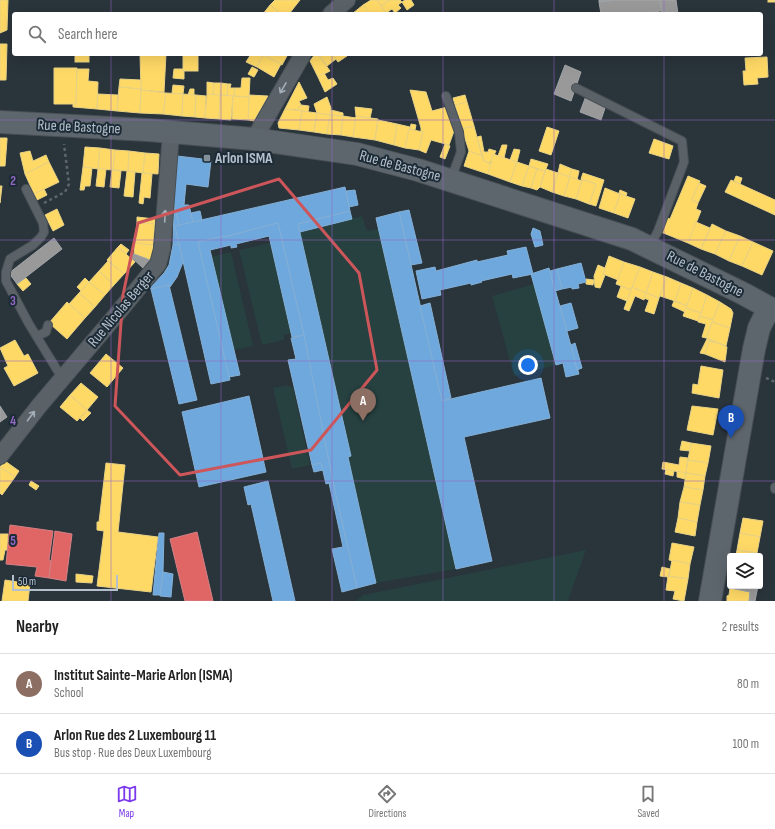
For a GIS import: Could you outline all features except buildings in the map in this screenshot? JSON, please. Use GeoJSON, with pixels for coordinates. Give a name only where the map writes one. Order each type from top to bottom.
{"type":"FeatureCollection","features":[{"type":"Feature","properties":{"kind":"main road","name":"Rue de Bastogne"},"geometry":{"type":"LineString","coordinates":[[0,122],[254,139],[357,154],[451,180],[632,239],[773,306]]}},
{"type":"Feature","properties":{"kind":"main road"},"geometry":{"type":"LineString","coordinates":[[710,601],[754,349],[759,328],[773,306]]}},
{"type":"Feature","properties":{"kind":"street"},"geometry":{"type":"LineString","coordinates":[[333,12],[346,0]]}},
{"type":"Feature","properties":{"kind":"street"},"geometry":{"type":"LineString","coordinates":[[254,139],[302,56]]}},
{"type":"Feature","properties":{"kind":"street","name":"Rue Nicolas Berger"},"geometry":{"type":"LineString","coordinates":[[0,456],[38,406],[158,264],[162,242],[170,133]]}},
{"type":"Feature","properties":{"kind":"lane"},"geometry":{"type":"LineString","coordinates":[[576,88],[682,141],[684,162],[658,231],[649,247]]}},
{"type":"Feature","properties":{"kind":"lane"},"geometry":{"type":"LineString","coordinates":[[446,96],[459,132],[461,152],[451,180]]}},
{"type":"Feature","properties":{"kind":"lane"},"geometry":{"type":"LineString","coordinates":[[26,189],[43,223],[44,232],[42,237],[10,259],[6,272],[6,281],[29,324],[62,378]]}},
{"type":"Feature","properties":{"kind":"lane"},"geometry":{"type":"LineString","coordinates":[[37,336],[46,332],[48,325]]}},
{"type":"Feature","properties":{"kind":"path"},"geometry":{"type":"LineString","coordinates":[[35,207],[53,200],[65,192],[69,184],[64,144]]}},
{"type":"Feature","properties":{"kind":"highlighted area"},"geometry":{"type":"Polygon","coordinates":[[[279,179],[359,273],[377,370],[311,450],[180,475],[115,406],[123,295],[138,223],[279,179]]]}},
{"type":"Feature","properties":{"kind":"green space"},"geometry":{"type":"Polygon","coordinates":[[[362,216],[367,231],[379,229],[456,569],[376,583],[348,457],[350,456],[300,232],[362,216]]]}},
{"type":"Feature","properties":{"kind":"green space"},"geometry":{"type":"Polygon","coordinates":[[[270,243],[292,333],[284,335],[284,340],[262,345],[239,250],[270,243]]]}},
{"type":"Feature","properties":{"kind":"green space"},"geometry":{"type":"Polygon","coordinates":[[[231,252],[253,346],[234,350],[211,257],[231,252]]]}},
{"type":"Feature","properties":{"kind":"green space"},"geometry":{"type":"Polygon","coordinates":[[[534,284],[556,365],[514,376],[492,296],[534,284]]]}},
{"type":"Feature","properties":{"kind":"green space"},"geometry":{"type":"Polygon","coordinates":[[[287,385],[293,387],[310,465],[292,469],[273,388],[287,385]]]}},
{"type":"Feature","properties":{"kind":"green space"},"geometry":{"type":"Polygon","coordinates":[[[586,550],[568,601],[356,601],[363,595],[586,550]]]}},
{"type":"Feature","properties":{"kind":"place","name":"Arlon ISMA"},"geometry":{"type":"Point","coordinates":[207,158]}},
{"type":"Feature","properties":{"kind":"place","name":"Institut Sainte-Marie Arlon (ISMA)"},"geometry":{"type":"Point","coordinates":[363,421]}},
{"type":"Feature","properties":{"kind":"place","name":"Arlon Rue des 2 Luxembourg 11"},"geometry":{"type":"Point","coordinates":[731,438]}}]}
